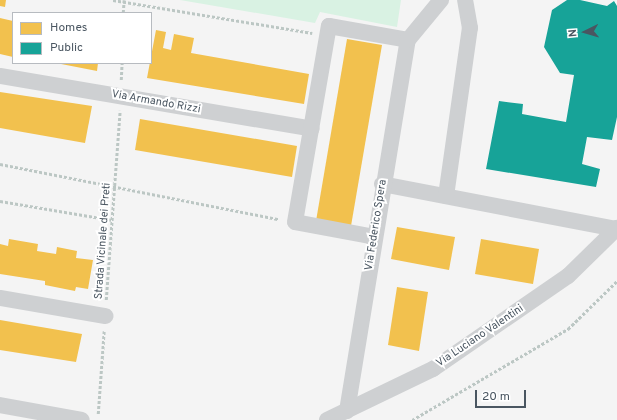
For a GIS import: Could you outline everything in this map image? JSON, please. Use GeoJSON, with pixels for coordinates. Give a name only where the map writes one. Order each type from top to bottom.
{"type":"FeatureCollection","features":[{"type":"Feature","properties":{"kind":"street","name":"Via Federico Spera"},"geometry":{"type":"LineString","coordinates":[[346,410],[375,237],[382,184],[408,40],[441,0]]}},
{"type":"Feature","properties":{"kind":"street"},"geometry":{"type":"LineString","coordinates":[[446,196],[470,28],[465,0]]}},
{"type":"Feature","properties":{"kind":"street"},"geometry":{"type":"LineString","coordinates":[[375,237],[295,222],[329,26],[408,40]]}},
{"type":"Feature","properties":{"kind":"street","name":"Via Armando Rizzi"},"geometry":{"type":"LineString","coordinates":[[0,76],[312,129]]}},
{"type":"Feature","properties":{"kind":"street"},"geometry":{"type":"LineString","coordinates":[[382,184],[616,228]]}},
{"type":"Feature","properties":{"kind":"street","name":"Via Luciano Valentini"},"geometry":{"type":"LineString","coordinates":[[327,420],[433,369],[568,276],[616,228]]}},
{"type":"Feature","properties":{"kind":"street"},"geometry":{"type":"LineString","coordinates":[[0,298],[105,316]]}},
{"type":"Feature","properties":{"kind":"street"},"geometry":{"type":"LineString","coordinates":[[0,405],[82,420]]}},
{"type":"Feature","properties":{"kind":"path"},"geometry":{"type":"LineString","coordinates":[[113,0],[310,34],[329,26]]}},
{"type":"Feature","properties":{"kind":"path"},"geometry":{"type":"LineString","coordinates":[[123,12],[124,1]]}},
{"type":"Feature","properties":{"kind":"path","name":"Strada Vicinale dei Preti"},"geometry":{"type":"LineString","coordinates":[[97,420],[115,185],[122,64]]}},
{"type":"Feature","properties":{"kind":"path"},"geometry":{"type":"LineString","coordinates":[[0,164],[115,185],[295,222]]}},
{"type":"Feature","properties":{"kind":"path"},"geometry":{"type":"LineString","coordinates":[[0,201],[112,220]]}},
{"type":"Feature","properties":{"kind":"path"},"geometry":{"type":"LineString","coordinates":[[412,420],[568,328],[617,281]]}},
{"type":"Feature","properties":{"kind":"green space"},"geometry":{"type":"Polygon","coordinates":[[[180,0],[401,0],[397,27],[320,12],[315,23],[180,0]]]}},
{"type":"Feature","properties":{"kind":"building: Homes"},"geometry":{"type":"Polygon","coordinates":[[[0,0],[6,0],[5,7],[0,6],[0,0]]]}},
{"type":"Feature","properties":{"kind":"building: Homes"},"geometry":{"type":"Polygon","coordinates":[[[0,18],[12,21],[12,57],[0,54],[0,18]]]}},
{"type":"Feature","properties":{"kind":"building: Homes"},"geometry":{"type":"Polygon","coordinates":[[[156,30],[166,32],[163,48],[171,50],[174,34],[194,38],[191,53],[309,74],[304,104],[147,78],[150,64],[152,64],[152,51],[156,30]]]}},
{"type":"Feature","properties":{"kind":"building: Homes"},"geometry":{"type":"Polygon","coordinates":[[[347,39],[382,45],[351,226],[316,221],[347,39]]]}},
{"type":"Feature","properties":{"kind":"building: Homes"},"geometry":{"type":"Polygon","coordinates":[[[61,64],[98,64],[97,71],[61,64]]]}},
{"type":"Feature","properties":{"kind":"building: Homes"},"geometry":{"type":"Polygon","coordinates":[[[0,92],[92,106],[85,143],[0,128],[0,92]]]}},
{"type":"Feature","properties":{"kind":"building: Homes"},"geometry":{"type":"Polygon","coordinates":[[[140,119],[297,146],[292,177],[135,150],[140,119]]]}},
{"type":"Feature","properties":{"kind":"building: Homes"},"geometry":{"type":"Polygon","coordinates":[[[397,227],[455,237],[449,270],[391,259],[397,227]]]}},
{"type":"Feature","properties":{"kind":"building: Homes"},"geometry":{"type":"Polygon","coordinates":[[[9,239],[38,244],[37,251],[56,254],[57,247],[77,251],[76,258],[93,260],[88,289],[76,287],[75,291],[45,285],[45,281],[0,274],[0,244],[8,246],[9,239]]]}},
{"type":"Feature","properties":{"kind":"building: Homes"},"geometry":{"type":"Polygon","coordinates":[[[481,239],[539,249],[533,284],[475,274],[481,239]]]}},
{"type":"Feature","properties":{"kind":"building: Homes"},"geometry":{"type":"Polygon","coordinates":[[[397,287],[428,292],[419,351],[388,345],[397,287]]]}},
{"type":"Feature","properties":{"kind":"building: Homes"},"geometry":{"type":"Polygon","coordinates":[[[0,320],[82,334],[76,362],[0,350],[0,320]]]}},
{"type":"Feature","properties":{"kind":"building: Public"},"geometry":{"type":"Polygon","coordinates":[[[567,0],[580,0],[607,6],[614,1],[617,6],[617,117],[612,140],[587,137],[582,164],[600,169],[596,187],[486,169],[499,101],[523,104],[522,114],[566,122],[574,75],[560,73],[544,47],[552,10],[567,0]]]}}]}
